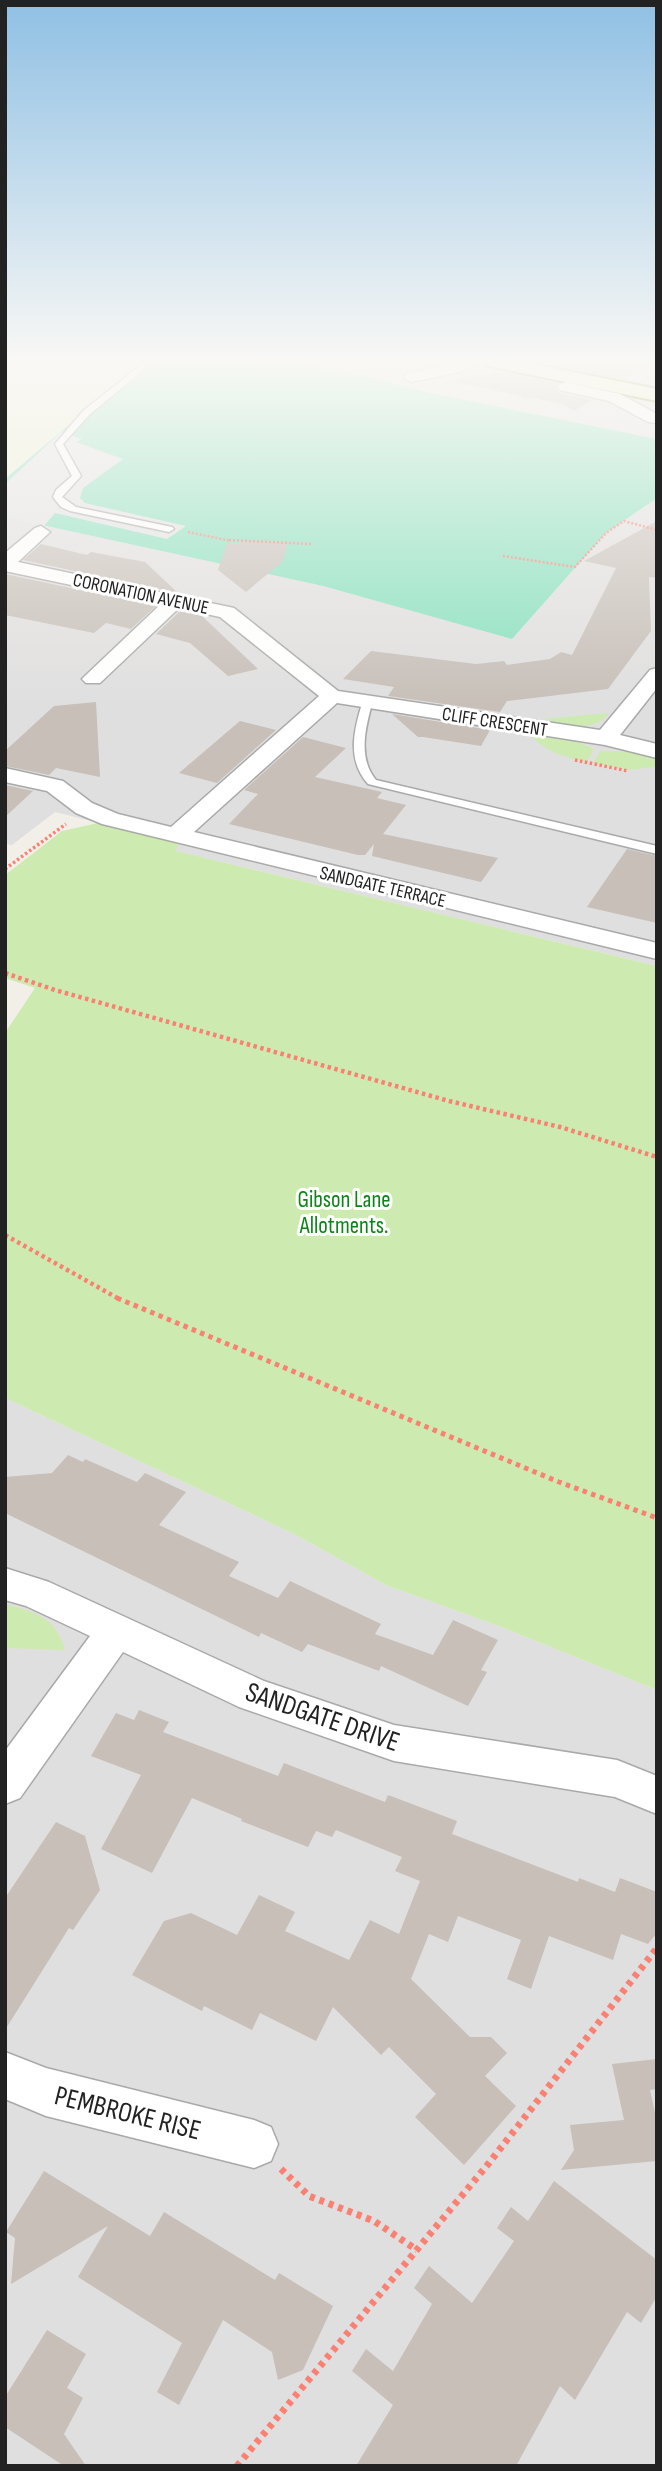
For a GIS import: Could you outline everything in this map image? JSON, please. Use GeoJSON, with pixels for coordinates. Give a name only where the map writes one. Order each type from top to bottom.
{"type":"FeatureCollection","features":[{"type":"Feature","properties":{"kind":"street"},"geometry":{"type":"LineString","coordinates":[[5,564],[41,532]]}},
{"type":"Feature","properties":{"kind":"street","name":"CORONATION AVENUE"},"geometry":{"type":"LineString","coordinates":[[5,564],[228,612],[332,696]]}},
{"type":"Feature","properties":{"kind":"street"},"geometry":{"type":"LineString","coordinates":[[93,679],[176,600]]}},
{"type":"Feature","properties":{"kind":"street"},"geometry":{"type":"LineString","coordinates":[[606,738],[657,674]]}},
{"type":"Feature","properties":{"kind":"street"},"geometry":{"type":"LineString","coordinates":[[175,836],[332,696]]}},
{"type":"Feature","properties":{"kind":"street","name":"CLIFF CRESCENT"},"geometry":{"type":"LineString","coordinates":[[332,696],[606,738],[657,751]]}},
{"type":"Feature","properties":{"kind":"street"},"geometry":{"type":"LineString","coordinates":[[5,775],[55,786],[99,814]]}},
{"type":"Feature","properties":{"kind":"street","name":"SANDGATE TERRACE"},"geometry":{"type":"LineString","coordinates":[[99,814],[175,836],[657,951]]}},
{"type":"Feature","properties":{"kind":"street","name":"SANDGATE DRIVE"},"geometry":{"type":"LineString","coordinates":[[5,1584],[36,1592],[253,1695],[394,1743],[617,1779],[657,1796]]}},
{"type":"Feature","properties":{"kind":"street"},"geometry":{"type":"LineString","coordinates":[[5,1785],[117,1629]]}},
{"type":"Feature","properties":{"kind":"street","name":"PEMBROKE RISE"},"geometry":{"type":"LineString","coordinates":[[5,2075],[46,2092],[254,2144]]}},
{"type":"Feature","properties":{"kind":"lane"},"geometry":{"type":"LineString","coordinates":[[76,476],[59,492],[58,496],[64,505],[169,529]]}},
{"type":"Feature","properties":{"kind":"lane"},"geometry":{"type":"LineString","coordinates":[[369,700],[360,727],[360,757],[366,775],[372,782],[657,850]]}},
{"type":"Feature","properties":{"kind":"path"},"geometry":{"type":"LineString","coordinates":[[503,556],[575,567],[606,533],[624,521],[657,530]]}},
{"type":"Feature","properties":{"kind":"path"},"geometry":{"type":"LineString","coordinates":[[169,529],[239,542]]}},
{"type":"Feature","properties":{"kind":"path"},"geometry":{"type":"LineString","coordinates":[[229,540],[312,544]]}},
{"type":"Feature","properties":{"kind":"path"},"geometry":{"type":"LineString","coordinates":[[5,869],[99,814]]}},
{"type":"Feature","properties":{"kind":"path"},"geometry":{"type":"LineString","coordinates":[[5,973],[55,990],[449,1101],[561,1127],[657,1157]]}},
{"type":"Feature","properties":{"kind":"path"},"geometry":{"type":"LineString","coordinates":[[5,1235],[131,1304],[508,1461],[657,1518]]}},
{"type":"Feature","properties":{"kind":"path"},"geometry":{"type":"LineString","coordinates":[[237,2466],[489,2164],[657,1948]]}},
{"type":"Feature","properties":{"kind":"path"},"geometry":{"type":"LineString","coordinates":[[254,2144],[309,2196],[374,2221],[417,2250]]}},
{"type":"Feature","properties":{"kind":"shaded area"},"geometry":{"type":"Polygon","coordinates":[[[13,476],[99,476],[83,488],[80,498],[85,503],[186,526],[167,539],[55,513],[44,526],[5,517],[5,484],[13,476]]]}},
{"type":"Feature","properties":{"kind":"shaded area"},"geometry":{"type":"Polygon","coordinates":[[[657,498],[657,966],[175,851],[169,840],[55,812],[12,845],[5,844],[5,517],[323,586],[512,639],[606,533],[657,498]]]}},
{"type":"Feature","properties":{"kind":"shaded area"},"geometry":{"type":"Polygon","coordinates":[[[5,1398],[294,1534],[388,1586],[499,1626],[657,1690],[657,2466],[5,2466],[5,1398]]]}},
{"type":"Feature","properties":{"kind":"green space"},"geometry":{"type":"Polygon","coordinates":[[[8,476],[657,476],[657,498],[606,533],[512,639],[323,586],[5,517],[5,479],[8,476]]]}},
{"type":"Feature","properties":{"kind":"green space"},"geometry":{"type":"Polygon","coordinates":[[[609,713],[603,720],[587,726],[542,719],[609,713]]]}},
{"type":"Feature","properties":{"kind":"green space"},"geometry":{"type":"Polygon","coordinates":[[[527,732],[573,740],[594,749],[587,762],[577,760],[548,749],[527,732]]]}},
{"type":"Feature","properties":{"kind":"green space"},"geometry":{"type":"Polygon","coordinates":[[[600,751],[637,752],[657,758],[657,767],[628,770],[593,763],[600,751]]]}},
{"type":"Feature","properties":{"kind":"green space","name":"Gibson Lane Allotments."},"geometry":{"type":"Polygon","coordinates":[[[98,823],[169,840],[178,845],[176,851],[657,966],[657,1690],[499,1626],[388,1586],[294,1534],[5,1398],[5,1033],[35,988],[5,978],[5,875],[62,831],[98,823]]]}},
{"type":"Feature","properties":{"kind":"green space"},"geometry":{"type":"Polygon","coordinates":[[[5,1604],[26,1610],[50,1623],[65,1650],[5,1648],[5,1604]]]}},
{"type":"Feature","properties":{"kind":"building"},"geometry":{"type":"Polygon","coordinates":[[[657,521],[657,578],[649,577],[651,631],[608,689],[507,701],[500,712],[388,696],[394,687],[343,679],[371,651],[476,664],[504,661],[507,665],[550,659],[561,652],[572,655],[616,568],[584,561],[657,521]]]}},
{"type":"Feature","properties":{"kind":"building"},"geometry":{"type":"Polygon","coordinates":[[[241,541],[288,543],[282,562],[246,592],[218,570],[227,543],[240,544],[241,541]]]}},
{"type":"Feature","properties":{"kind":"building"},"geometry":{"type":"Polygon","coordinates":[[[41,544],[87,555],[91,552],[145,562],[178,593],[23,560],[41,544]]]}},
{"type":"Feature","properties":{"kind":"building"},"geometry":{"type":"Polygon","coordinates":[[[5,574],[156,606],[131,629],[106,623],[94,633],[5,615],[5,574]]]}},
{"type":"Feature","properties":{"kind":"building"},"geometry":{"type":"Polygon","coordinates":[[[180,611],[202,616],[258,669],[228,676],[190,643],[156,634],[180,611]]]}},
{"type":"Feature","properties":{"kind":"building"},"geometry":{"type":"Polygon","coordinates":[[[96,702],[100,777],[56,768],[49,775],[5,766],[5,751],[54,706],[96,702]]]}},
{"type":"Feature","properties":{"kind":"building"},"geometry":{"type":"Polygon","coordinates":[[[392,714],[490,730],[481,746],[418,737],[392,714]]]}},
{"type":"Feature","properties":{"kind":"building"},"geometry":{"type":"Polygon","coordinates":[[[240,721],[276,730],[217,783],[179,773],[240,721]]]}},
{"type":"Feature","properties":{"kind":"building"},"geometry":{"type":"Polygon","coordinates":[[[303,737],[346,748],[315,777],[382,792],[377,798],[406,805],[383,834],[498,858],[481,882],[372,856],[374,844],[365,855],[358,855],[229,824],[258,794],[244,790],[303,737]]]}},
{"type":"Feature","properties":{"kind":"building"},"geometry":{"type":"Polygon","coordinates":[[[5,785],[33,791],[5,817],[5,785]]]}},
{"type":"Feature","properties":{"kind":"building"},"geometry":{"type":"Polygon","coordinates":[[[627,849],[657,856],[657,923],[587,907],[627,849]]]}},
{"type":"Feature","properties":{"kind":"building"},"geometry":{"type":"Polygon","coordinates":[[[68,1455],[83,1462],[85,1459],[137,1482],[145,1473],[186,1492],[159,1525],[239,1562],[229,1576],[278,1598],[290,1581],[381,1624],[375,1634],[433,1655],[453,1620],[498,1640],[481,1670],[487,1672],[468,1706],[381,1666],[379,1671],[308,1644],[302,1652],[261,1633],[259,1637],[5,1513],[5,1477],[52,1473],[68,1455]]]}},
{"type":"Feature","properties":{"kind":"building"},"geometry":{"type":"Polygon","coordinates":[[[139,1710],[169,1722],[163,1732],[278,1776],[284,1763],[385,1802],[388,1795],[457,1821],[452,1834],[578,1882],[579,1878],[615,1892],[620,1878],[657,1892],[657,1933],[648,1944],[621,1934],[613,1960],[549,1936],[531,1989],[507,1979],[521,1940],[458,1916],[448,1942],[429,1934],[411,1979],[470,2037],[491,2037],[507,2053],[485,2076],[516,2106],[464,2165],[415,2117],[436,2094],[389,2047],[381,2055],[333,2007],[316,2041],[260,2013],[252,2030],[204,2006],[202,2011],[132,1975],[164,1921],[191,1913],[237,1935],[259,1895],[295,1912],[285,1931],[349,1960],[370,1920],[399,1934],[420,1881],[395,1871],[402,1857],[336,1830],[332,1837],[316,1831],[308,1847],[241,1821],[242,1819],[192,1798],[152,1873],[101,1849],[141,1775],[91,1756],[116,1713],[134,1720],[139,1710]]]}},
{"type":"Feature","properties":{"kind":"building"},"geometry":{"type":"Polygon","coordinates":[[[56,1822],[85,1836],[100,1890],[73,1930],[69,1928],[5,2030],[5,1898],[56,1822]]]}},
{"type":"Feature","properties":{"kind":"building"},"geometry":{"type":"Polygon","coordinates":[[[657,2059],[657,2089],[650,2090],[657,2122],[657,2161],[561,2170],[574,2150],[570,2125],[624,2120],[612,2064],[657,2059]]]}},
{"type":"Feature","properties":{"kind":"building"},"geometry":{"type":"Polygon","coordinates":[[[44,2171],[150,2236],[164,2212],[275,2280],[279,2273],[333,2306],[303,2370],[278,2380],[272,2352],[223,2320],[179,2405],[157,2392],[182,2343],[78,2277],[108,2226],[11,2284],[15,2238],[6,2232],[44,2171]]]}},
{"type":"Feature","properties":{"kind":"building"},"geometry":{"type":"Polygon","coordinates":[[[554,2181],[657,2260],[657,2296],[641,2323],[627,2312],[575,2400],[560,2386],[516,2466],[356,2466],[393,2405],[352,2371],[366,2349],[393,2371],[432,2304],[414,2288],[429,2266],[472,2303],[514,2241],[497,2228],[511,2207],[528,2221],[554,2181]]]}},
{"type":"Feature","properties":{"kind":"building"},"geometry":{"type":"Polygon","coordinates":[[[47,2330],[86,2354],[67,2388],[83,2398],[64,2434],[86,2466],[64,2466],[5,2427],[5,2397],[47,2330]]]}}]}
